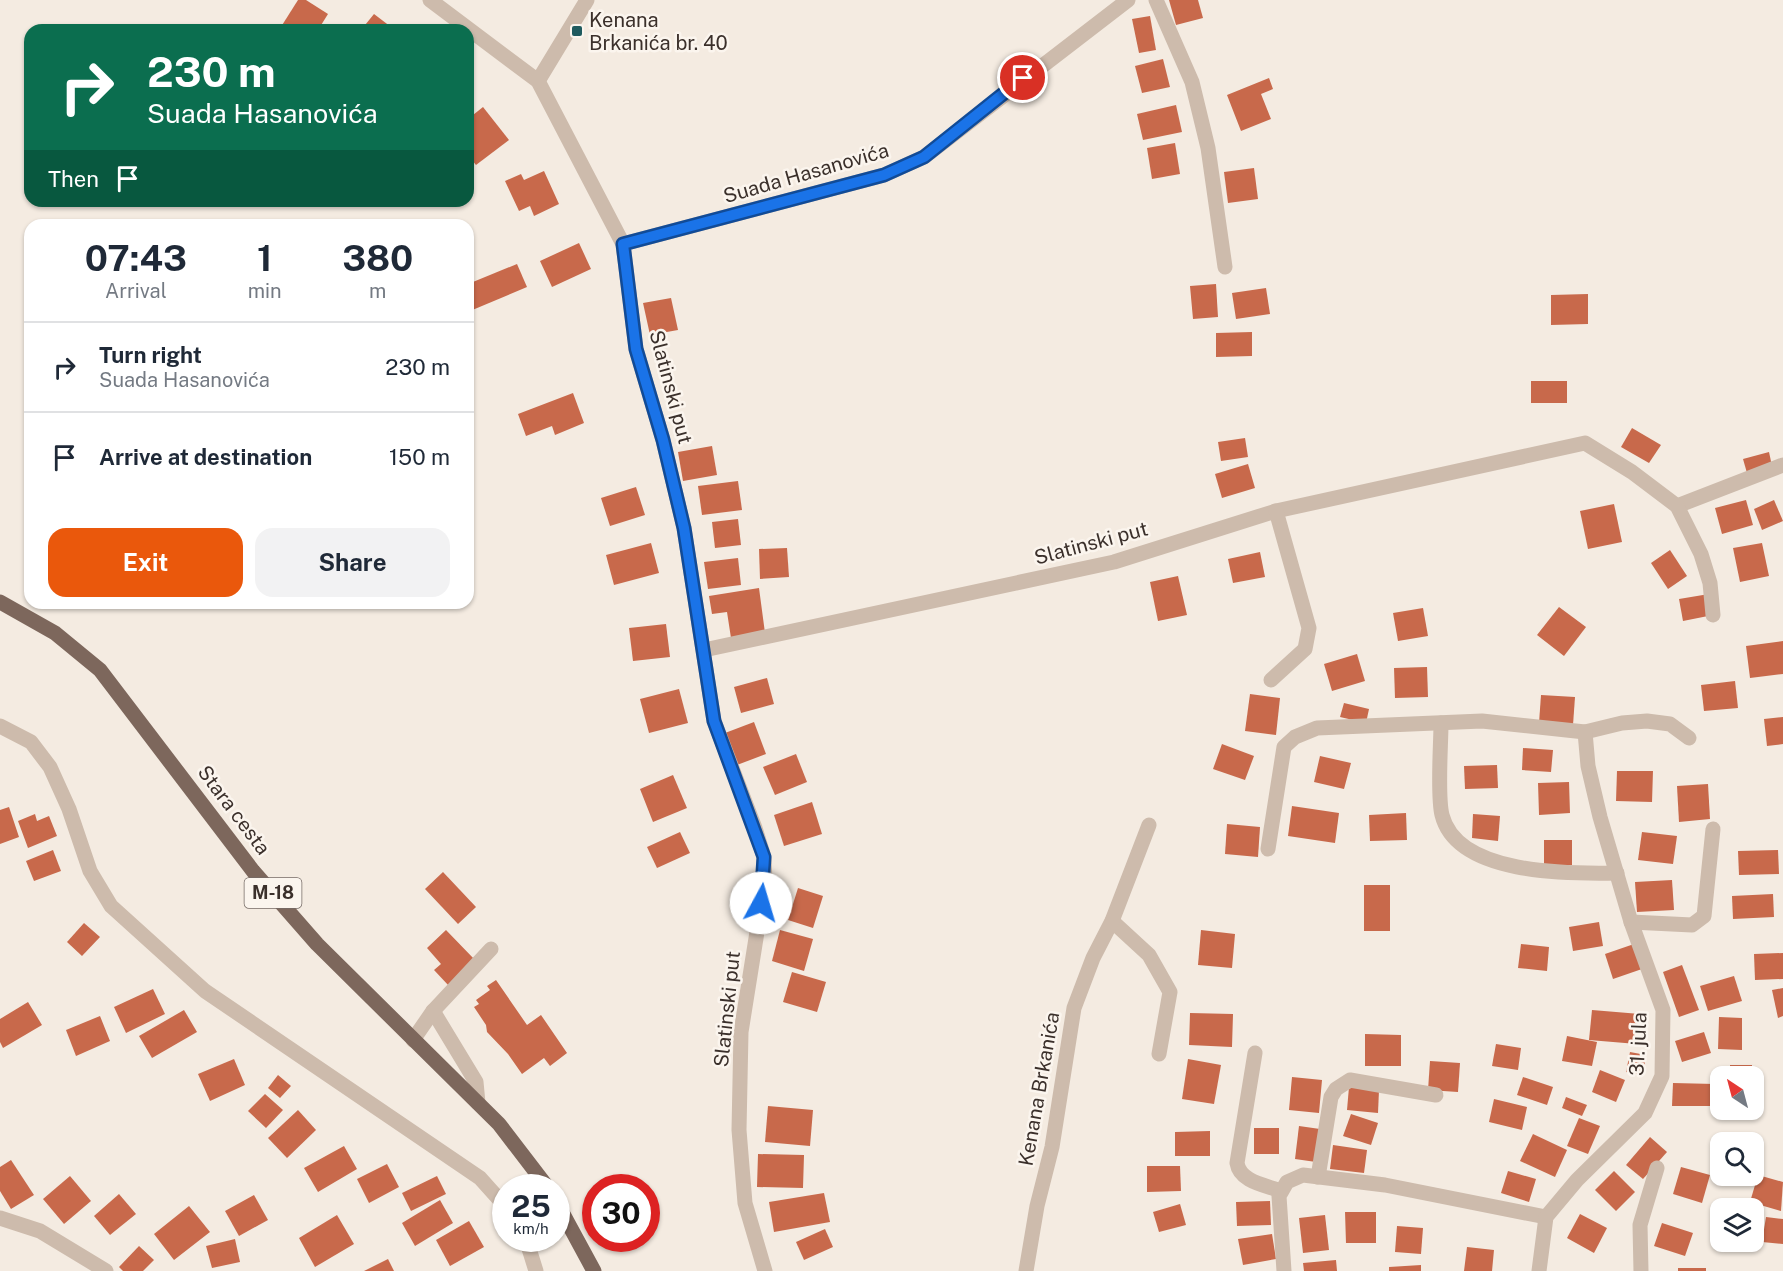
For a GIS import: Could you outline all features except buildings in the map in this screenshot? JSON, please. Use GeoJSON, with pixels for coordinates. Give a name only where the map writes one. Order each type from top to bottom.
{"type":"FeatureCollection","features":[{"type":"Feature","properties":{"kind":"main road","name":"Stara cesta"},"geometry":{"type":"LineString","coordinates":[[0,602],[55,633],[100,670],[253,871],[317,944],[499,1124],[537,1174]]}},
{"type":"Feature","properties":{"kind":"main road"},"geometry":{"type":"LineString","coordinates":[[570,1227],[594,1271]]}},
{"type":"Feature","properties":{"kind":"street","name":"Slatinski put"},"geometry":{"type":"LineString","coordinates":[[430,0],[462,24]]}},
{"type":"Feature","properties":{"kind":"street"},"geometry":{"type":"LineString","coordinates":[[538,81],[587,0]]}},
{"type":"Feature","properties":{"kind":"street","name":"Suada Hasanovića"},"geometry":{"type":"LineString","coordinates":[[623,244],[884,175],[924,157],[1128,0]]}},
{"type":"Feature","properties":{"kind":"street"},"geometry":{"type":"LineString","coordinates":[[1156,0],[1192,82],[1209,148],[1225,267]]}},
{"type":"Feature","properties":{"kind":"street","name":"Slatinski put"},"geometry":{"type":"LineString","coordinates":[[474,33],[538,81],[623,244],[636,349],[663,440],[684,528],[714,721],[764,857],[765,882],[741,1032],[739,1130],[745,1203],[765,1271]]}},
{"type":"Feature","properties":{"kind":"street","name":"Slatinski put"},"geometry":{"type":"LineString","coordinates":[[704,650],[1114,562],[1276,511],[1585,443],[1632,472],[1677,506],[1701,554],[1710,583],[1713,615]]}},
{"type":"Feature","properties":{"kind":"street"},"geometry":{"type":"LineString","coordinates":[[1677,506],[1783,465]]}},
{"type":"Feature","properties":{"kind":"street"},"geometry":{"type":"LineString","coordinates":[[1271,680],[1305,649],[1309,628],[1276,511]]}},
{"type":"Feature","properties":{"kind":"street"},"geometry":{"type":"LineString","coordinates":[[1268,849],[1284,747],[1295,737],[1317,728],[1482,721],[1585,732],[1622,723],[1647,721],[1670,724],[1689,738]]}},
{"type":"Feature","properties":{"kind":"street"},"geometry":{"type":"LineString","coordinates":[[1442,723],[1441,813],[1448,831],[1460,844],[1474,853],[1564,874],[1617,873]]}},
{"type":"Feature","properties":{"kind":"street"},"geometry":{"type":"LineString","coordinates":[[0,726],[31,742],[50,767],[69,809],[90,871],[111,906],[205,991],[480,1178],[492,1191]]}},
{"type":"Feature","properties":{"kind":"street","name":"31. jula"},"geometry":{"type":"LineString","coordinates":[[1545,1217],[1577,1180],[1645,1113],[1662,1076],[1663,1010],[1631,921],[1617,873],[1588,766],[1585,732]]}},
{"type":"Feature","properties":{"kind":"street","name":"Kenana Brkanića"},"geometry":{"type":"LineString","coordinates":[[1026,1271],[1037,1206],[1052,1147],[1074,1008],[1093,958],[1112,921],[1149,825]]}},
{"type":"Feature","properties":{"kind":"street"},"geometry":{"type":"LineString","coordinates":[[1631,921],[1692,925],[1699,922],[1704,916],[1713,829]]}},
{"type":"Feature","properties":{"kind":"street"},"geometry":{"type":"LineString","coordinates":[[1112,921],[1149,955],[1170,992],[1159,1054]]}},
{"type":"Feature","properties":{"kind":"street"},"geometry":{"type":"LineString","coordinates":[[413,1040],[433,1011],[492,949]]}},
{"type":"Feature","properties":{"kind":"street"},"geometry":{"type":"LineString","coordinates":[[433,1011],[476,1082],[478,1103]]}},
{"type":"Feature","properties":{"kind":"street"},"geometry":{"type":"LineString","coordinates":[[1255,1053],[1238,1170],[1242,1176],[1281,1191]]}},
{"type":"Feature","properties":{"kind":"street"},"geometry":{"type":"LineString","coordinates":[[1318,1177],[1331,1097],[1341,1085],[1350,1080],[1436,1095]]}},
{"type":"Feature","properties":{"kind":"street"},"geometry":{"type":"LineString","coordinates":[[1641,1271],[1640,1225],[1657,1168]]}},
{"type":"Feature","properties":{"kind":"street"},"geometry":{"type":"LineString","coordinates":[[1284,1271],[1279,1196],[1287,1182],[1303,1175],[1424,1192],[1545,1217],[1539,1271]]}},
{"type":"Feature","properties":{"kind":"street"},"geometry":{"type":"LineString","coordinates":[[0,1218],[40,1231],[106,1271]]}},
{"type":"Feature","properties":{"kind":"street"},"geometry":{"type":"LineString","coordinates":[[530,1252],[536,1271]]}},
{"type":"Feature","properties":{"kind":"place","name":"Kenana Brkanića br. 40"},"geometry":{"type":"Point","coordinates":[577,31]}},
{"type":"Feature","properties":{"kind":"route"},"geometry":{"type":"LineString","coordinates":[[761,903],[765,882],[764,857],[714,721],[684,528],[663,440],[636,349],[623,244],[699,226],[784,200],[884,175],[924,157],[1023,78]]}}]}
